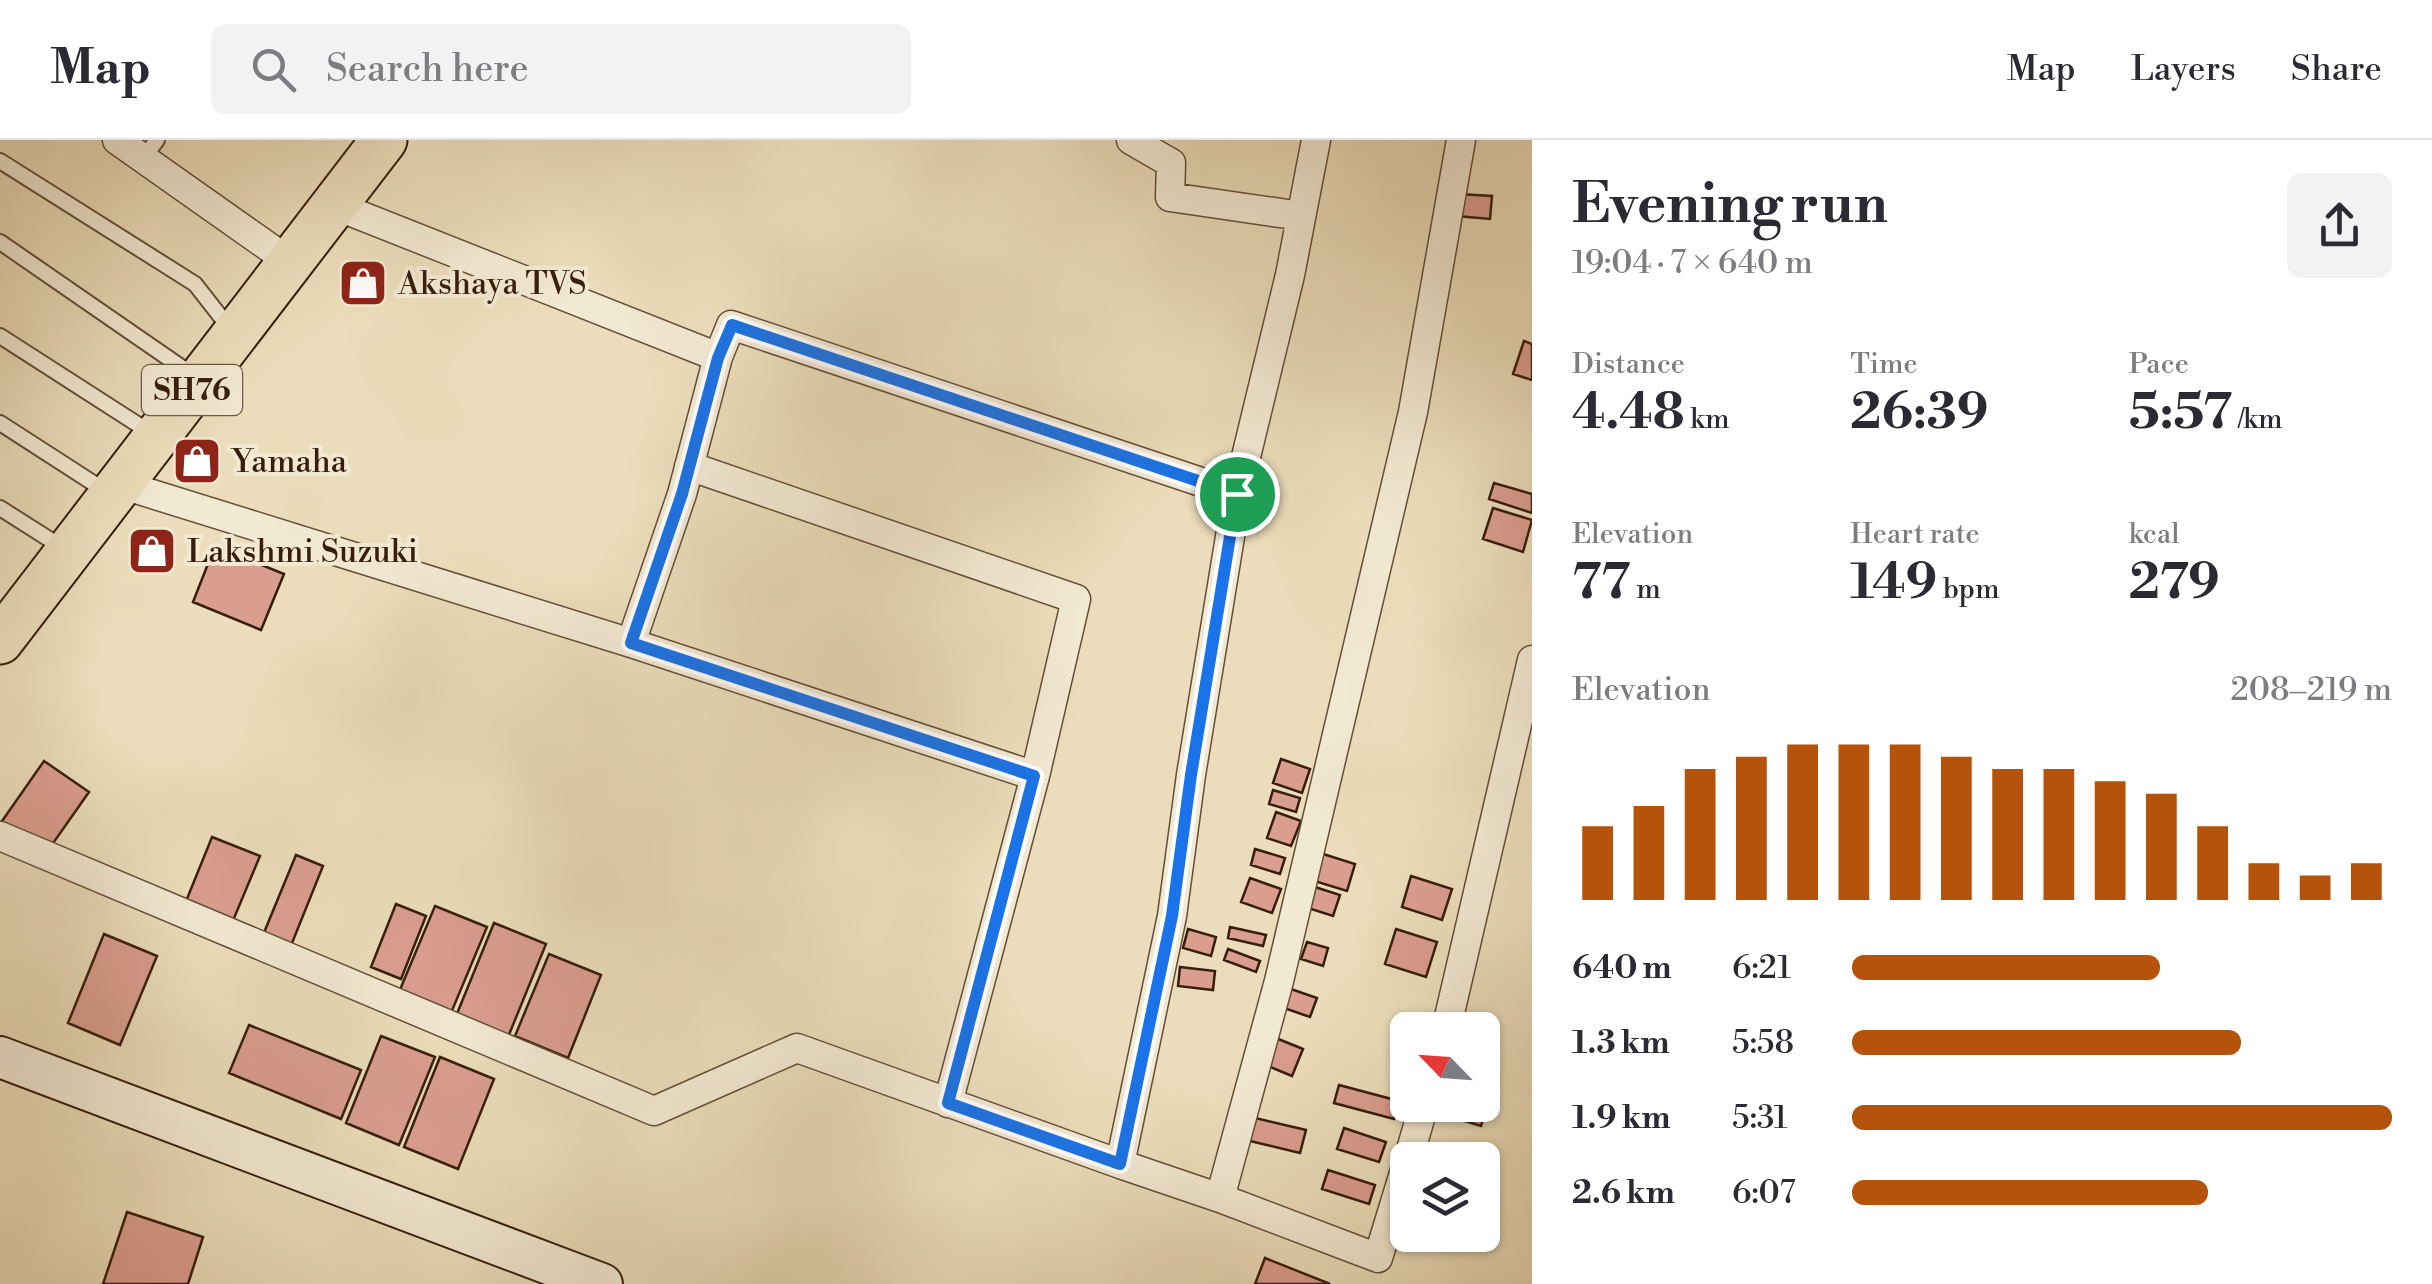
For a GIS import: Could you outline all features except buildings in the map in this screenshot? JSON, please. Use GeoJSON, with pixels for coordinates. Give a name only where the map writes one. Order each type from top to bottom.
{"type":"FeatureCollection","features":[{"type":"Feature","properties":{"kind":"main road","name":"SH76"},"geometry":{"type":"LineString","coordinates":[[0,641],[384,140]]}},
{"type":"Feature","properties":{"kind":"street"},"geometry":{"type":"LineString","coordinates":[[117,140],[151,148],[290,262]]}},
{"type":"Feature","properties":{"kind":"street"},"geometry":{"type":"LineString","coordinates":[[1132,140],[1171,163],[1170,197],[1301,216]]}},
{"type":"Feature","properties":{"kind":"street"},"geometry":{"type":"LineString","coordinates":[[1120,1164],[1172,916],[1237,494],[1316,140]]}},
{"type":"Feature","properties":{"kind":"street"},"geometry":{"type":"LineString","coordinates":[[1220,1198],[1279,980],[1413,412],[1461,140]]}},
{"type":"Feature","properties":{"kind":"street"},"geometry":{"type":"LineString","coordinates":[[334,204],[718,358]]}},
{"type":"Feature","properties":{"kind":"street"},"geometry":{"type":"LineString","coordinates":[[631,643],[689,466],[718,358],[732,325],[1237,494]]}},
{"type":"Feature","properties":{"kind":"street"},"geometry":{"type":"LineString","coordinates":[[689,466],[1076,599],[948,1103]]}},
{"type":"Feature","properties":{"kind":"street"},"geometry":{"type":"LineString","coordinates":[[116,490],[631,643],[1034,776]]}},
{"type":"Feature","properties":{"kind":"street"},"geometry":{"type":"LineString","coordinates":[[1450,1012],[1532,660]]}},
{"type":"Feature","properties":{"kind":"street"},"geometry":{"type":"LineString","coordinates":[[0,836],[654,1111],[798,1048],[1378,1258],[1390,1219]]}},
{"type":"Feature","properties":{"kind":"street"},"geometry":{"type":"LineString","coordinates":[[0,1057],[602,1284]]}},
{"type":"Feature","properties":{"kind":"lane"},"geometry":{"type":"LineString","coordinates":[[0,161],[195,284],[234,334]]}},
{"type":"Feature","properties":{"kind":"lane"},"geometry":{"type":"LineString","coordinates":[[0,242],[200,380]]}},
{"type":"Feature","properties":{"kind":"lane"},"geometry":{"type":"LineString","coordinates":[[0,336],[156,437]]}},
{"type":"Feature","properties":{"kind":"lane"},"geometry":{"type":"LineString","coordinates":[[0,423],[116,490]]}},
{"type":"Feature","properties":{"kind":"lane"},"geometry":{"type":"LineString","coordinates":[[0,508],[68,551]]}},
{"type":"Feature","properties":{"kind":"place","name":"Akshaya TVS"},"geometry":{"type":"Point","coordinates":[363,283]}},
{"type":"Feature","properties":{"kind":"place","name":"Yamaha"},"geometry":{"type":"Point","coordinates":[197,461]}},
{"type":"Feature","properties":{"kind":"place","name":"Lakshmi Suzuki"},"geometry":{"type":"Point","coordinates":[152,551]}},
{"type":"Feature","properties":{"kind":"route"},"geometry":{"type":"LineString","coordinates":[[732,325],[1237,494],[1172,916],[1120,1164],[948,1103],[1034,776],[631,643],[682,494],[718,358],[732,325]]}}]}
